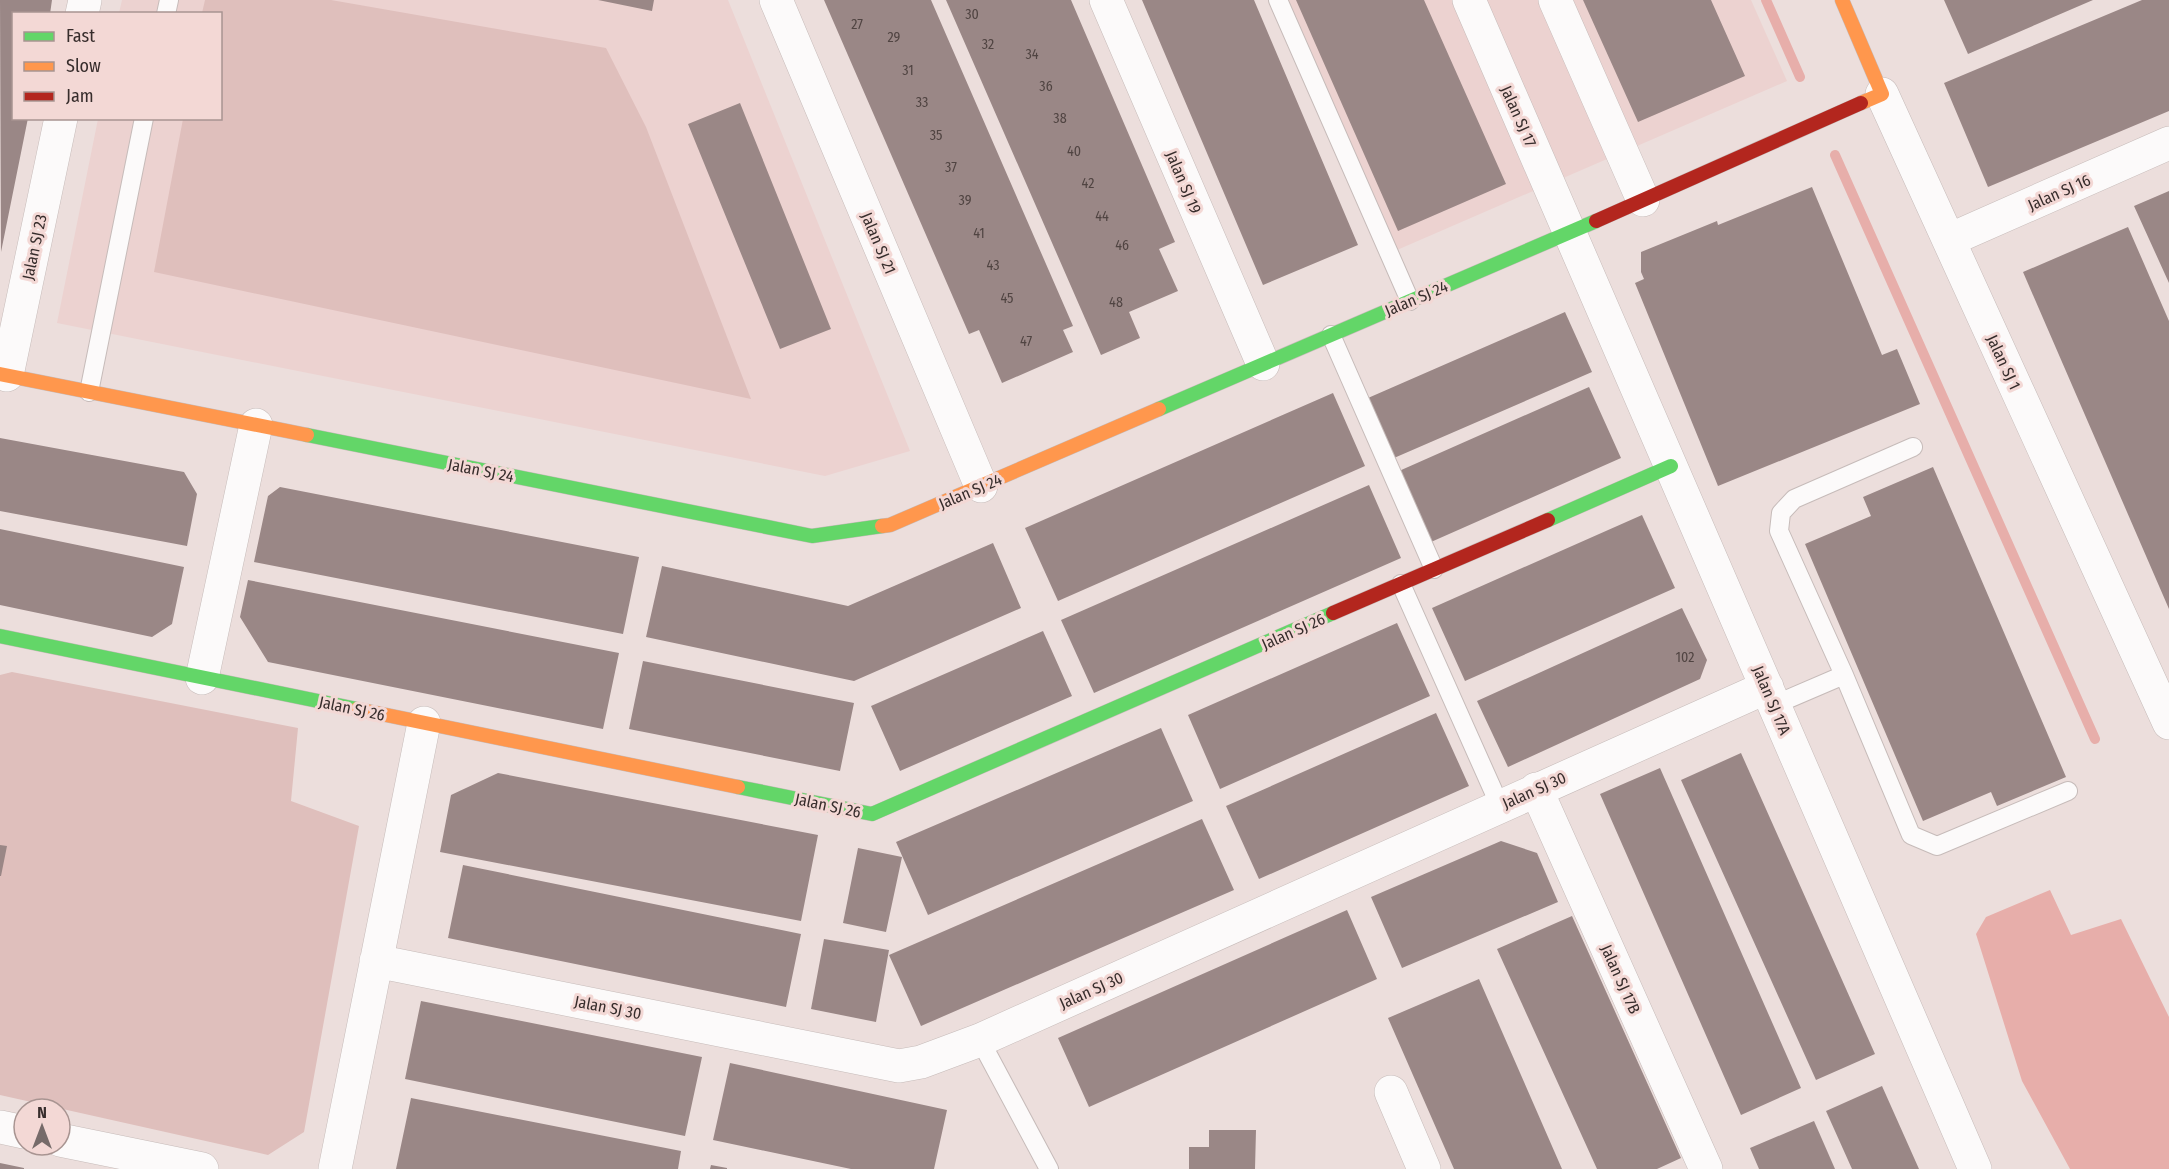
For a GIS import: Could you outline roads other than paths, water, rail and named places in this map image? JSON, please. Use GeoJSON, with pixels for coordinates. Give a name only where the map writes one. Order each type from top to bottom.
{"type":"FeatureCollection","features":[{"type":"Feature","properties":{"kind":"street","name":"Jalan SJ 21"},"geometry":{"type":"LineString","coordinates":[[776,0],[981,486]]}},
{"type":"Feature","properties":{"kind":"street","name":"Jalan SJ 19"},"geometry":{"type":"LineString","coordinates":[[1106,0],[1263,364]]}},
{"type":"Feature","properties":{"kind":"street","name":"Jalan SJ 17"},"geometry":{"type":"LineString","coordinates":[[1468,0],[1570,232]]}},
{"type":"Feature","properties":{"kind":"street"},"geometry":{"type":"LineString","coordinates":[[1555,0],[1643,200]]}},
{"type":"Feature","properties":{"kind":"street","name":"Jalan SJ 1"},"geometry":{"type":"LineString","coordinates":[[1842,0],[1882,94],[2169,723]]}},
{"type":"Feature","properties":{"kind":"street","name":"Jalan SJ 24"},"geometry":{"type":"LineString","coordinates":[[3,375],[812,536],[890,525],[1570,232],[1882,94]]}},
{"type":"Feature","properties":{"kind":"street","name":"Jalan SJ 23"},"geometry":{"type":"LineString","coordinates":[[3,375],[61,120]]}},
{"type":"Feature","properties":{"kind":"street","name":"Jalan SJ 16"},"geometry":{"type":"LineString","coordinates":[[1949,240],[2169,143]]}},
{"type":"Feature","properties":{"kind":"street","name":"Jalan SJ 17A"},"geometry":{"type":"LineString","coordinates":[[1570,232],[1975,1169]]}},
{"type":"Feature","properties":{"kind":"street"},"geometry":{"type":"LineString","coordinates":[[202,678],[256,425]]}},
{"type":"Feature","properties":{"kind":"street","name":"Jalan SJ 26"},"geometry":{"type":"LineString","coordinates":[[0,636],[872,814],[1671,466]]}},
{"type":"Feature","properties":{"kind":"street","name":"Jalan SJ 30"},"geometry":{"type":"LineString","coordinates":[[376,961],[899,1066],[921,1062],[980,1040],[1536,789],[1770,696]]}},
{"type":"Feature","properties":{"kind":"street"},"geometry":{"type":"LineString","coordinates":[[334,1169],[424,723]]}},
{"type":"Feature","properties":{"kind":"street","name":"Jalan SJ 17B"},"geometry":{"type":"LineString","coordinates":[[1536,789],[1706,1169]]}},
{"type":"Feature","properties":{"kind":"street"},"geometry":{"type":"LineString","coordinates":[[1391,1092],[1424,1169]]}},
{"type":"Feature","properties":{"kind":"street"},"geometry":{"type":"LineString","coordinates":[[72,1146],[100,1159],[202,1169]]}},
{"type":"Feature","properties":{"kind":"lane"},"geometry":{"type":"LineString","coordinates":[[1278,0],[1410,301]]}},
{"type":"Feature","properties":{"kind":"lane"},"geometry":{"type":"LineString","coordinates":[[89,392],[144,120]]}},
{"type":"Feature","properties":{"kind":"lane"},"geometry":{"type":"LineString","coordinates":[[1331,335],[1434,569]]}},
{"type":"Feature","properties":{"kind":"lane"},"geometry":{"type":"LineString","coordinates":[[1913,447],[1794,499],[1781,513],[1779,531],[1844,675],[1911,835],[1937,846],[2068,791]]}},
{"type":"Feature","properties":{"kind":"lane"},"geometry":{"type":"LineString","coordinates":[[1401,584],[1500,806]]}},
{"type":"Feature","properties":{"kind":"lane"},"geometry":{"type":"LineString","coordinates":[[1770,696],[1844,675]]}},
{"type":"Feature","properties":{"kind":"lane"},"geometry":{"type":"LineString","coordinates":[[980,1040],[1049,1169]]}},
{"type":"Feature","properties":{"kind":"waterway"},"geometry":{"type":"LineString","coordinates":[[1766,0],[1800,77]]}},
{"type":"Feature","properties":{"kind":"waterway"},"geometry":{"type":"LineString","coordinates":[[1835,155],[2095,739]]}}]}
